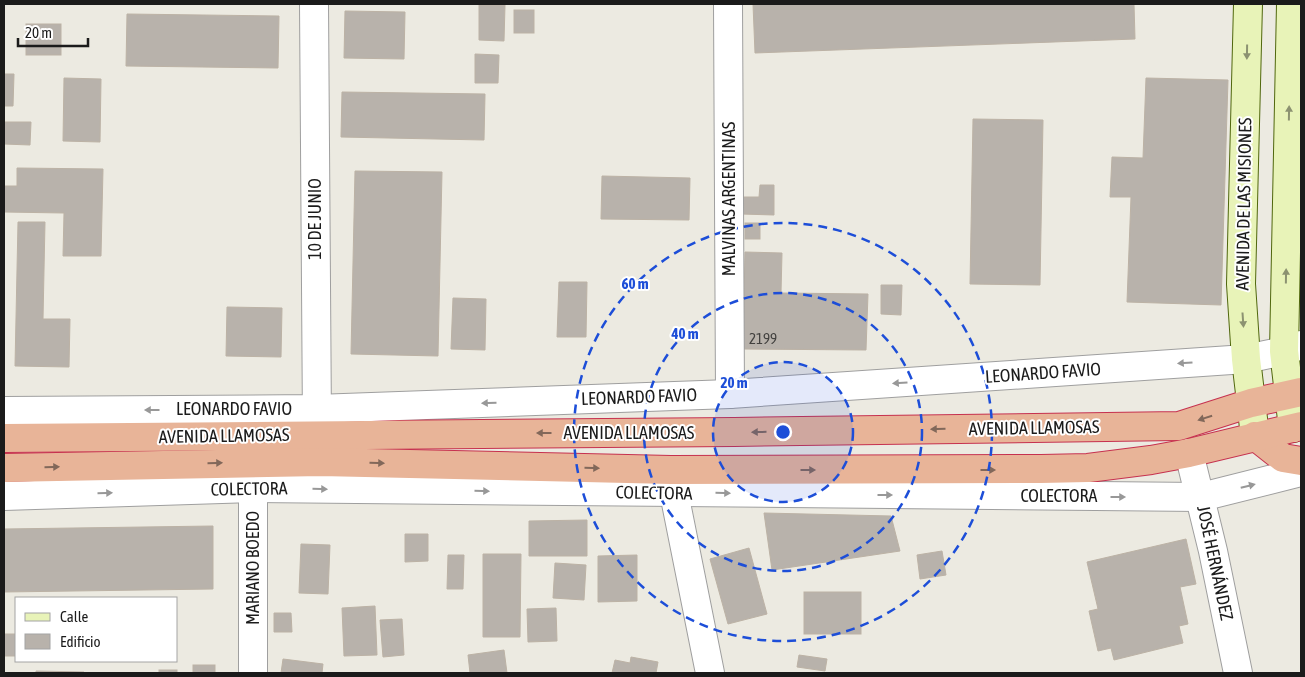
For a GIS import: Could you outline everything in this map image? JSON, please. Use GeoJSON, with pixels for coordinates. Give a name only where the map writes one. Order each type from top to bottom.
{"type":"FeatureCollection","features":[{"type":"Feature","properties":{"kind":"highway","name":"AVENIDA LLAMOSAS"},"geometry":{"type":"LineString","coordinates":[[4,438],[1179,426],[1295,393]]}},
{"type":"Feature","properties":{"kind":"highway"},"geometry":{"type":"LineString","coordinates":[[1189,453],[1297,427]]}},
{"type":"Feature","properties":{"kind":"highway"},"geometry":{"type":"LineString","coordinates":[[1255,436],[1283,458],[1301,461]]}},
{"type":"Feature","properties":{"kind":"highway","name":"AVENIDA LLAMOSAS"},"geometry":{"type":"LineString","coordinates":[[4,468],[251,475],[321,462],[672,470],[1041,470],[1088,468],[1189,453]]}},
{"type":"Feature","properties":{"kind":"main road","name":"AVENIDA DE LAS MISIONES"},"geometry":{"type":"LineString","coordinates":[[1248,4],[1241,284],[1246,359],[1255,436]]}},
{"type":"Feature","properties":{"kind":"main road"},"geometry":{"type":"LineString","coordinates":[[1291,4],[1292,348],[1297,427]]}},
{"type":"Feature","properties":{"kind":"street","name":"10 DE JUNIO"},"geometry":{"type":"LineString","coordinates":[[314,4],[317,435]]}},
{"type":"Feature","properties":{"kind":"street","name":"MALVINAS ARGENTINAS"},"geometry":{"type":"LineString","coordinates":[[728,4],[730,394]]}},
{"type":"Feature","properties":{"kind":"street","name":"LEONARDO FAVIO"},"geometry":{"type":"LineString","coordinates":[[4,411],[316,408],[730,394],[1246,359],[1292,348]]}},
{"type":"Feature","properties":{"kind":"street","name":"JOSÉ HERNÁNDEZ"},"geometry":{"type":"LineString","coordinates":[[1189,453],[1238,673]]}},
{"type":"Feature","properties":{"kind":"street","name":"COLECTORA"},"geometry":{"type":"LineString","coordinates":[[4,496],[251,475],[674,493],[1200,498],[1301,472]]}},
{"type":"Feature","properties":{"kind":"street","name":"MARIANO BOEDO"},"geometry":{"type":"LineString","coordinates":[[251,475],[253,673]]}},
{"type":"Feature","properties":{"kind":"street"},"geometry":{"type":"LineString","coordinates":[[674,493],[710,673]]}},
{"type":"Feature","properties":{"kind":"building"},"geometry":{"type":"Polygon","coordinates":[[[753,4],[1134,4],[1135,39],[755,53],[753,4]]]}},
{"type":"Feature","properties":{"kind":"building"},"geometry":{"type":"Polygon","coordinates":[[[479,5],[505,5],[504,41],[479,40],[479,5]]]}},
{"type":"Feature","properties":{"kind":"building"},"geometry":{"type":"Polygon","coordinates":[[[514,10],[534,10],[534,33],[514,33],[514,10]]]}},
{"type":"Feature","properties":{"kind":"building"},"geometry":{"type":"Polygon","coordinates":[[[345,11],[405,12],[404,59],[344,58],[345,11]]]}},
{"type":"Feature","properties":{"kind":"building"},"geometry":{"type":"Polygon","coordinates":[[[127,14],[279,16],[278,68],[126,66],[127,14]]]}},
{"type":"Feature","properties":{"kind":"building"},"geometry":{"type":"Polygon","coordinates":[[[26,24],[61,24],[61,55],[26,55],[26,24]]]}},
{"type":"Feature","properties":{"kind":"building"},"geometry":{"type":"Polygon","coordinates":[[[475,54],[499,55],[498,83],[475,83],[475,54]]]}},
{"type":"Feature","properties":{"kind":"building"},"geometry":{"type":"Polygon","coordinates":[[[4,74],[14,74],[13,106],[4,106],[4,74]]]}},
{"type":"Feature","properties":{"kind":"building"},"geometry":{"type":"Polygon","coordinates":[[[64,78],[101,79],[100,142],[63,141],[64,78]]]}},
{"type":"Feature","properties":{"kind":"building"},"geometry":{"type":"Polygon","coordinates":[[[1146,78],[1228,80],[1221,305],[1127,302],[1131,197],[1110,197],[1112,157],[1143,158],[1146,78]]]}},
{"type":"Feature","properties":{"kind":"building"},"geometry":{"type":"Polygon","coordinates":[[[342,92],[485,94],[484,140],[341,137],[342,92]]]}},
{"type":"Feature","properties":{"kind":"building"},"geometry":{"type":"Polygon","coordinates":[[[973,119],[1043,120],[1040,285],[970,284],[973,119]]]}},
{"type":"Feature","properties":{"kind":"building"},"geometry":{"type":"Polygon","coordinates":[[[4,122],[31,122],[30,145],[4,144],[4,122]]]}},
{"type":"Feature","properties":{"kind":"building"},"geometry":{"type":"Polygon","coordinates":[[[17,168],[103,169],[101,256],[63,256],[64,213],[4,212],[4,186],[17,186],[17,168]]]}},
{"type":"Feature","properties":{"kind":"building"},"geometry":{"type":"Polygon","coordinates":[[[355,171],[442,172],[438,356],[351,354],[355,171]]]}},
{"type":"Feature","properties":{"kind":"building"},"geometry":{"type":"Polygon","coordinates":[[[602,176],[690,178],[689,220],[601,219],[602,176]]]}},
{"type":"Feature","properties":{"kind":"building"},"geometry":{"type":"Polygon","coordinates":[[[760,185],[774,185],[774,215],[741,214],[742,197],[759,197],[760,185]]]}},
{"type":"Feature","properties":{"kind":"building"},"geometry":{"type":"Polygon","coordinates":[[[18,222],[45,222],[43,319],[70,319],[69,367],[15,366],[18,222]]]}},
{"type":"Feature","properties":{"kind":"building"},"geometry":{"type":"Polygon","coordinates":[[[745,223],[760,223],[760,239],[745,239],[745,223]]]}},
{"type":"Feature","properties":{"kind":"building"},"geometry":{"type":"Polygon","coordinates":[[[745,252],[782,253],[781,293],[868,294],[866,350],[743,349],[745,252]]]}},
{"type":"Feature","properties":{"kind":"building"},"geometry":{"type":"Polygon","coordinates":[[[559,282],[587,282],[586,337],[557,337],[559,282]]]}},
{"type":"Feature","properties":{"kind":"building"},"geometry":{"type":"Polygon","coordinates":[[[881,285],[902,285],[901,315],[881,314],[881,285]]]}},
{"type":"Feature","properties":{"kind":"building"},"geometry":{"type":"Polygon","coordinates":[[[453,298],[486,299],[485,350],[451,349],[453,298]]]}},
{"type":"Feature","properties":{"kind":"building"},"geometry":{"type":"Polygon","coordinates":[[[227,307],[282,308],[281,357],[226,356],[227,307]]]}},
{"type":"Feature","properties":{"kind":"building"},"geometry":{"type":"Polygon","coordinates":[[[764,513],[891,516],[900,551],[772,570],[764,513]]]}},
{"type":"Feature","properties":{"kind":"building"},"geometry":{"type":"Polygon","coordinates":[[[587,520],[587,556],[529,556],[529,521],[587,520]]]}},
{"type":"Feature","properties":{"kind":"building"},"geometry":{"type":"Polygon","coordinates":[[[213,526],[213,589],[4,592],[4,529],[213,526]]]}},
{"type":"Feature","properties":{"kind":"building"},"geometry":{"type":"Polygon","coordinates":[[[405,534],[428,534],[428,561],[405,562],[405,534]]]}},
{"type":"Feature","properties":{"kind":"building"},"geometry":{"type":"Polygon","coordinates":[[[1186,539],[1196,584],[1180,587],[1188,624],[1179,626],[1183,643],[1114,660],[1111,648],[1098,651],[1089,611],[1098,609],[1087,562],[1186,539]]]}},
{"type":"Feature","properties":{"kind":"building"},"geometry":{"type":"Polygon","coordinates":[[[301,544],[330,545],[328,594],[299,593],[301,544]]]}},
{"type":"Feature","properties":{"kind":"building"},"geometry":{"type":"Polygon","coordinates":[[[749,548],[767,614],[728,624],[710,559],[749,548]]]}},
{"type":"Feature","properties":{"kind":"building"},"geometry":{"type":"Polygon","coordinates":[[[942,551],[946,575],[920,579],[917,555],[942,551]]]}},
{"type":"Feature","properties":{"kind":"building"},"geometry":{"type":"Polygon","coordinates":[[[483,554],[521,554],[520,637],[483,637],[483,554]]]}},
{"type":"Feature","properties":{"kind":"building"},"geometry":{"type":"Polygon","coordinates":[[[448,555],[464,555],[463,589],[447,589],[448,555]]]}},
{"type":"Feature","properties":{"kind":"building"},"geometry":{"type":"Polygon","coordinates":[[[637,555],[637,601],[598,602],[598,556],[637,555]]]}},
{"type":"Feature","properties":{"kind":"building"},"geometry":{"type":"Polygon","coordinates":[[[555,563],[586,565],[584,600],[553,598],[555,563]]]}},
{"type":"Feature","properties":{"kind":"building"},"geometry":{"type":"Polygon","coordinates":[[[804,592],[861,592],[861,634],[804,634],[804,592]]]}},
{"type":"Feature","properties":{"kind":"building"},"geometry":{"type":"Polygon","coordinates":[[[375,606],[377,655],[344,656],[342,608],[375,606]]]}},
{"type":"Feature","properties":{"kind":"building"},"geometry":{"type":"Polygon","coordinates":[[[556,608],[557,641],[528,642],[527,609],[556,608]]]}},
{"type":"Feature","properties":{"kind":"building"},"geometry":{"type":"Polygon","coordinates":[[[274,613],[291,613],[292,632],[274,632],[274,613]]]}},
{"type":"Feature","properties":{"kind":"building"},"geometry":{"type":"Polygon","coordinates":[[[402,619],[404,655],[383,657],[380,620],[402,619]]]}},
{"type":"Feature","properties":{"kind":"building"},"geometry":{"type":"Polygon","coordinates":[[[4,634],[15,634],[15,656],[4,656],[4,634]]]}},
{"type":"Feature","properties":{"kind":"building"},"geometry":{"type":"Polygon","coordinates":[[[504,650],[507,673],[470,673],[468,655],[504,650]]]}},
{"type":"Feature","properties":{"kind":"building"},"geometry":{"type":"Polygon","coordinates":[[[799,655],[827,659],[825,671],[797,667],[799,655]]]}},
{"type":"Feature","properties":{"kind":"building"},"geometry":{"type":"Polygon","coordinates":[[[631,657],[658,662],[656,673],[612,673],[615,660],[630,663],[631,657]]]}},
{"type":"Feature","properties":{"kind":"building"},"geometry":{"type":"Polygon","coordinates":[[[283,659],[323,664],[322,673],[281,673],[283,659]]]}},
{"type":"Feature","properties":{"kind":"building"},"geometry":{"type":"Polygon","coordinates":[[[193,665],[215,665],[215,673],[193,673],[193,665]]]}},
{"type":"Feature","properties":{"kind":"building"},"geometry":{"type":"Polygon","coordinates":[[[159,670],[177,670],[177,673],[159,673],[159,670]]]}},
{"type":"Feature","properties":{"kind":"building"},"geometry":{"type":"Polygon","coordinates":[[[36,671],[84,672],[84,673],[36,673],[36,671]]]}}]}
